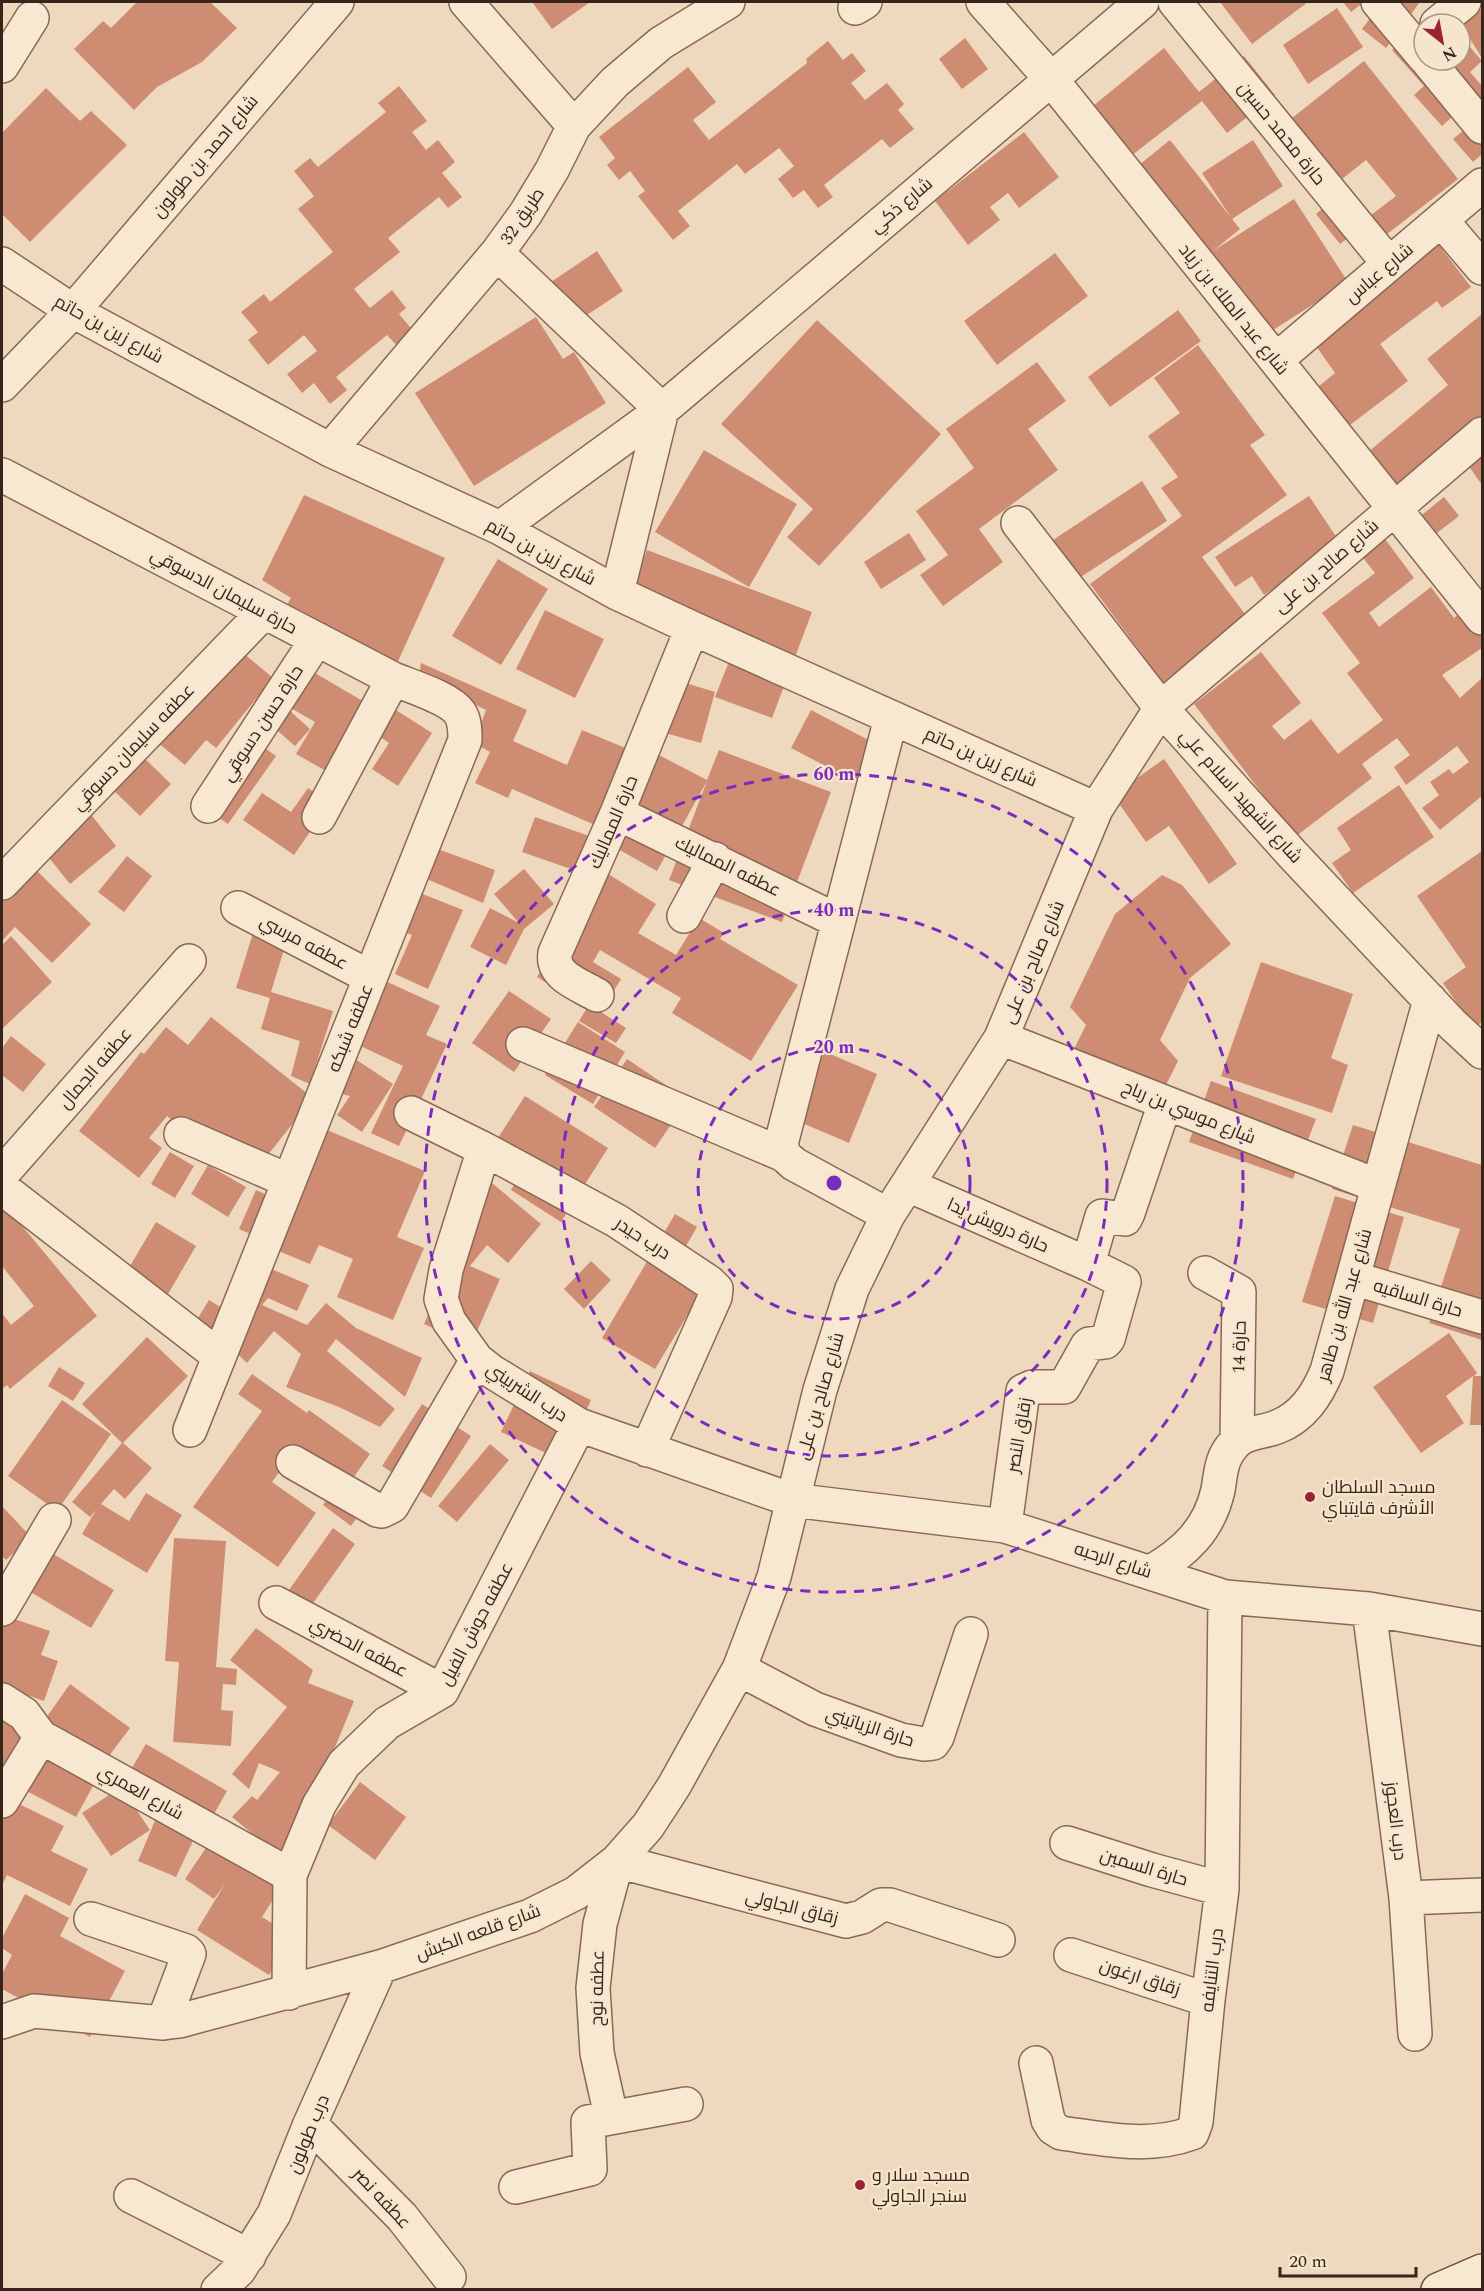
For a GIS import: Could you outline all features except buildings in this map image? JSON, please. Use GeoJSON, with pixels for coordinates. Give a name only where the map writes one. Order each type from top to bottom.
{"type":"FeatureCollection","features":[{"type":"Feature","properties":{"kind":"street","name":"شارع احمد بن طولون"},"geometry":{"type":"LineString","coordinates":[[2,385],[73,311],[337,2]]}},
{"type":"Feature","properties":{"kind":"street"},"geometry":{"type":"LineString","coordinates":[[466,2],[573,126]]}},
{"type":"Feature","properties":{"kind":"street","name":"طريق 32"},"geometry":{"type":"LineString","coordinates":[[330,450],[497,253],[552,170],[573,126],[615,82],[661,43],[728,2]]}},
{"type":"Feature","properties":{"kind":"street","name":"شارع عبد الملك بن زياد"},"geometry":{"type":"LineString","coordinates":[[983,2],[1051,79],[1482,618]]}},
{"type":"Feature","properties":{"kind":"street","name":"شارع ذكي"},"geometry":{"type":"LineString","coordinates":[[500,528],[662,410],[1142,2]]}},
{"type":"Feature","properties":{"kind":"street","name":"حارة محمد حسين"},"geometry":{"type":"LineString","coordinates":[[1175,2],[1389,264]]}},
{"type":"Feature","properties":{"kind":"street"},"geometry":{"type":"LineString","coordinates":[[1378,2],[1412,32]]}},
{"type":"Feature","properties":{"kind":"street"},"geometry":{"type":"LineString","coordinates":[[2,66],[32,18]]}},
{"type":"Feature","properties":{"kind":"street"},"geometry":{"type":"LineString","coordinates":[[1444,72],[1482,127]]}},
{"type":"Feature","properties":{"kind":"street","name":"شارع عباس"},"geometry":{"type":"LineString","coordinates":[[1276,360],[1482,185]]}},
{"type":"Feature","properties":{"kind":"street"},"geometry":{"type":"LineString","coordinates":[[1441,220],[1482,268]]}},
{"type":"Feature","properties":{"kind":"street"},"geometry":{"type":"LineString","coordinates":[[497,253],[662,410],[616,592]]}},
{"type":"Feature","properties":{"kind":"street","name":"شارع زين بن حاتم"},"geometry":{"type":"LineString","coordinates":[[2,264],[73,311],[330,450],[500,528],[616,592],[692,628],[1096,809]]}},
{"type":"Feature","properties":{"kind":"street","name":"شارع صالح بن على"},"geometry":{"type":"LineString","coordinates":[[792,1500],[820,1390],[852,1289],[888,1215],[1001,1038],[1096,809],[1161,708],[1482,434]]}},
{"type":"Feature","properties":{"kind":"street","name":"حارة سليمان الدسوقي"},"geometry":{"type":"LineString","coordinates":[[2,475],[393,679],[448,702]]}},
{"type":"Feature","properties":{"kind":"street","name":"شارع الشهيد اسلام علي"},"geometry":{"type":"LineString","coordinates":[[1018,523],[1161,708],[1293,855],[1482,1052]]}},
{"type":"Feature","properties":{"kind":"street","name":"عطفه سليمان دسوقي"},"geometry":{"type":"LineString","coordinates":[[2,883],[264,612]]}},
{"type":"Feature","properties":{"kind":"street","name":"حارة المماليك"},"geometry":{"type":"LineString","coordinates":[[597,995],[556,970],[553,962],[555,953],[617,813],[692,628]]}},
{"type":"Feature","properties":{"kind":"street","name":"حارة حسن دسوقي"},"geometry":{"type":"LineString","coordinates":[[208,806],[317,639]]}},
{"type":"Feature","properties":{"kind":"street"},"geometry":{"type":"LineString","coordinates":[[319,817],[393,679]]}},
{"type":"Feature","properties":{"kind":"street","name":"عطفه شبكه"},"geometry":{"type":"LineString","coordinates":[[190,1430],[465,740],[464,724],[459,712],[448,702]]}},
{"type":"Feature","properties":{"kind":"street"},"geometry":{"type":"LineString","coordinates":[[784,1155],[782,1144],[784,1132],[891,718]]}},
{"type":"Feature","properties":{"kind":"street","name":"عطفه المماليك"},"geometry":{"type":"LineString","coordinates":[[617,813],[716,859],[838,921]]}},
{"type":"Feature","properties":{"kind":"street"},"geometry":{"type":"LineString","coordinates":[[684,916],[716,859]]}},
{"type":"Feature","properties":{"kind":"street","name":"عطفه مرسي"},"geometry":{"type":"LineString","coordinates":[[238,908],[370,977]]}},
{"type":"Feature","properties":{"kind":"street","name":"عطفه الجمال"},"geometry":{"type":"LineString","coordinates":[[2,1174],[189,961]]}},
{"type":"Feature","properties":{"kind":"street","name":"شارع عبد الله بن طاهر"},"geometry":{"type":"LineString","coordinates":[[1237,1441],[1251,1433],[1277,1428],[1299,1414],[1317,1395],[1327,1371],[1430,1000]]}},
{"type":"Feature","properties":{"kind":"street","name":"شارع موسي بن رباح"},"geometry":{"type":"LineString","coordinates":[[1001,1038],[1378,1186]]}},
{"type":"Feature","properties":{"kind":"street"},"geometry":{"type":"LineString","coordinates":[[523,1044],[784,1155],[794,1164],[888,1215]]}},
{"type":"Feature","properties":{"kind":"street"},"geometry":{"type":"LineString","coordinates":[[1088,1264],[1102,1216],[1125,1219],[1128,1214],[1165,1103]]}},
{"type":"Feature","properties":{"kind":"street","name":"درب حيدر"},"geometry":{"type":"LineString","coordinates":[[411,1113],[484,1149],[617,1221],[709,1282],[716,1289],[715,1297],[647,1450]]}},
{"type":"Feature","properties":{"kind":"street"},"geometry":{"type":"LineString","coordinates":[[181,1134],[289,1181]]}},
{"type":"Feature","properties":{"kind":"street","name":"درب الشربيني"},"geometry":{"type":"LineString","coordinates":[[484,1149],[446,1270],[441,1299],[449,1321],[477,1359],[491,1371],[579,1425],[792,1500]]}},
{"type":"Feature","properties":{"kind":"street","name":"حارة درويش يدا"},"geometry":{"type":"LineString","coordinates":[[908,1185],[1088,1264]]}},
{"type":"Feature","properties":{"kind":"street"},"geometry":{"type":"LineString","coordinates":[[2,1188],[219,1356]]}},
{"type":"Feature","properties":{"kind":"street","name":"زقاق النصر"},"geometry":{"type":"LineString","coordinates":[[1005,1526],[1023,1391],[1032,1387],[1064,1387],[1087,1346],[1105,1342],[1108,1339],[1124,1282],[1088,1264]]}},
{"type":"Feature","properties":{"kind":"street","name":"حارة 14"},"geometry":{"type":"LineString","coordinates":[[1205,1273],[1239,1292],[1237,1441]]}},
{"type":"Feature","properties":{"kind":"street","name":"حارة الساقيه"},"geometry":{"type":"LineString","coordinates":[[1353,1278],[1482,1317]]}},
{"type":"Feature","properties":{"kind":"street"},"geometry":{"type":"LineString","coordinates":[[294,1462],[377,1510],[387,1509],[392,1506],[477,1359]]}},
{"type":"Feature","properties":{"kind":"street","name":"عطفه حوش الفيل"},"geometry":{"type":"LineString","coordinates":[[289,1993],[290,1875],[319,1805],[344,1764],[387,1723],[442,1691],[579,1425]]}},
{"type":"Feature","properties":{"kind":"street"},"geometry":{"type":"LineString","coordinates":[[1151,1572],[1176,1557],[1196,1537],[1211,1513],[1218,1489],[1220,1470],[1226,1454],[1237,1441]]}},
{"type":"Feature","properties":{"kind":"street","name":"شارع الرحبه"},"geometry":{"type":"LineString","coordinates":[[792,1500],[1005,1526],[1225,1597],[1369,1609],[1482,1629]]}},
{"type":"Feature","properties":{"kind":"street","name":"شارع قلعه الكبش"},"geometry":{"type":"LineString","coordinates":[[2,2022],[34,2011],[163,2023],[179,2021],[380,1967],[530,1916],[576,1893],[617,1861],[648,1826],[674,1786],[739,1669],[774,1577],[792,1500]]}},
{"type":"Feature","properties":{"kind":"street"},"geometry":{"type":"LineString","coordinates":[[2,1609],[54,1520]]}},
{"type":"Feature","properties":{"kind":"street","name":"درب التنايفه"},"geometry":{"type":"LineString","coordinates":[[1036,2063],[1048,2120],[1053,2128],[1061,2133],[1127,2143],[1180,2137],[1192,2133],[1197,2122],[1208,2000],[1222,1889],[1225,1597]]}},
{"type":"Feature","properties":{"kind":"street","name":"عطفه الحضري"},"geometry":{"type":"LineString","coordinates":[[276,1603],[442,1691]]}},
{"type":"Feature","properties":{"kind":"street","name":"درب العجوز"},"geometry":{"type":"LineString","coordinates":[[1369,1609],[1406,1898],[1415,2034]]}},
{"type":"Feature","properties":{"kind":"street","name":"حارة الزياتيني"},"geometry":{"type":"LineString","coordinates":[[739,1669],[815,1708],[901,1740],[924,1744],[933,1743],[937,1737],[971,1634]]}},
{"type":"Feature","properties":{"kind":"street","name":"شارع العمري"},"geometry":{"type":"LineString","coordinates":[[2,1700],[24,1714],[41,1737],[290,1875]]}},
{"type":"Feature","properties":{"kind":"street"},"geometry":{"type":"LineString","coordinates":[[2,1801],[41,1737]]}},
{"type":"Feature","properties":{"kind":"street","name":"حارة السمين"},"geometry":{"type":"LineString","coordinates":[[1067,1843],[1222,1889]]}},
{"type":"Feature","properties":{"kind":"street","name":"عطفه نوح"},"geometry":{"type":"LineString","coordinates":[[611,2116],[597,2053],[593,1988],[600,1924],[617,1861]]}},
{"type":"Feature","properties":{"kind":"street","name":"زقاق الجاولي"},"geometry":{"type":"LineString","coordinates":[[617,1861],[846,1921],[862,1917],[881,1905],[890,1905],[998,1940]]}},
{"type":"Feature","properties":{"kind":"street"},"geometry":{"type":"LineString","coordinates":[[1406,1898],[1482,1895]]}},
{"type":"Feature","properties":{"kind":"street"},"geometry":{"type":"LineString","coordinates":[[530,1916],[600,1924]]}},
{"type":"Feature","properties":{"kind":"street"},"geometry":{"type":"LineString","coordinates":[[91,1919],[186,1951],[189,1954],[163,2023]]}},
{"type":"Feature","properties":{"kind":"street","name":"زقاق ارغون"},"geometry":{"type":"LineString","coordinates":[[1071,1955],[1208,2000]]}},
{"type":"Feature","properties":{"kind":"street","name":"درب طولون"},"geometry":{"type":"LineString","coordinates":[[218,2289],[239,2270],[274,2214],[310,2124],[380,1967]]}},
{"type":"Feature","properties":{"kind":"street"},"geometry":{"type":"LineString","coordinates":[[516,2187],[590,2169],[588,2122],[686,2104]]}},
{"type":"Feature","properties":{"kind":"street","name":"عطفه نصر"},"geometry":{"type":"LineString","coordinates":[[310,2124],[402,2217],[449,2277]]}},
{"type":"Feature","properties":{"kind":"street"},"geometry":{"type":"LineString","coordinates":[[131,2196],[249,2256]]}},
{"type":"Feature","properties":{"kind":"street"},"geometry":{"type":"LineString","coordinates":[[1438,2289],[1482,2271]]}},
{"type":"Feature","properties":{"kind":"place","name":"مسجد السلطان الأشرف قايتباي"},"geometry":{"type":"Point","coordinates":[1310,1497]}},
{"type":"Feature","properties":{"kind":"place","name":"مسجد سلار و سنجر الجاولي"},"geometry":{"type":"Point","coordinates":[860,2185]}}]}
